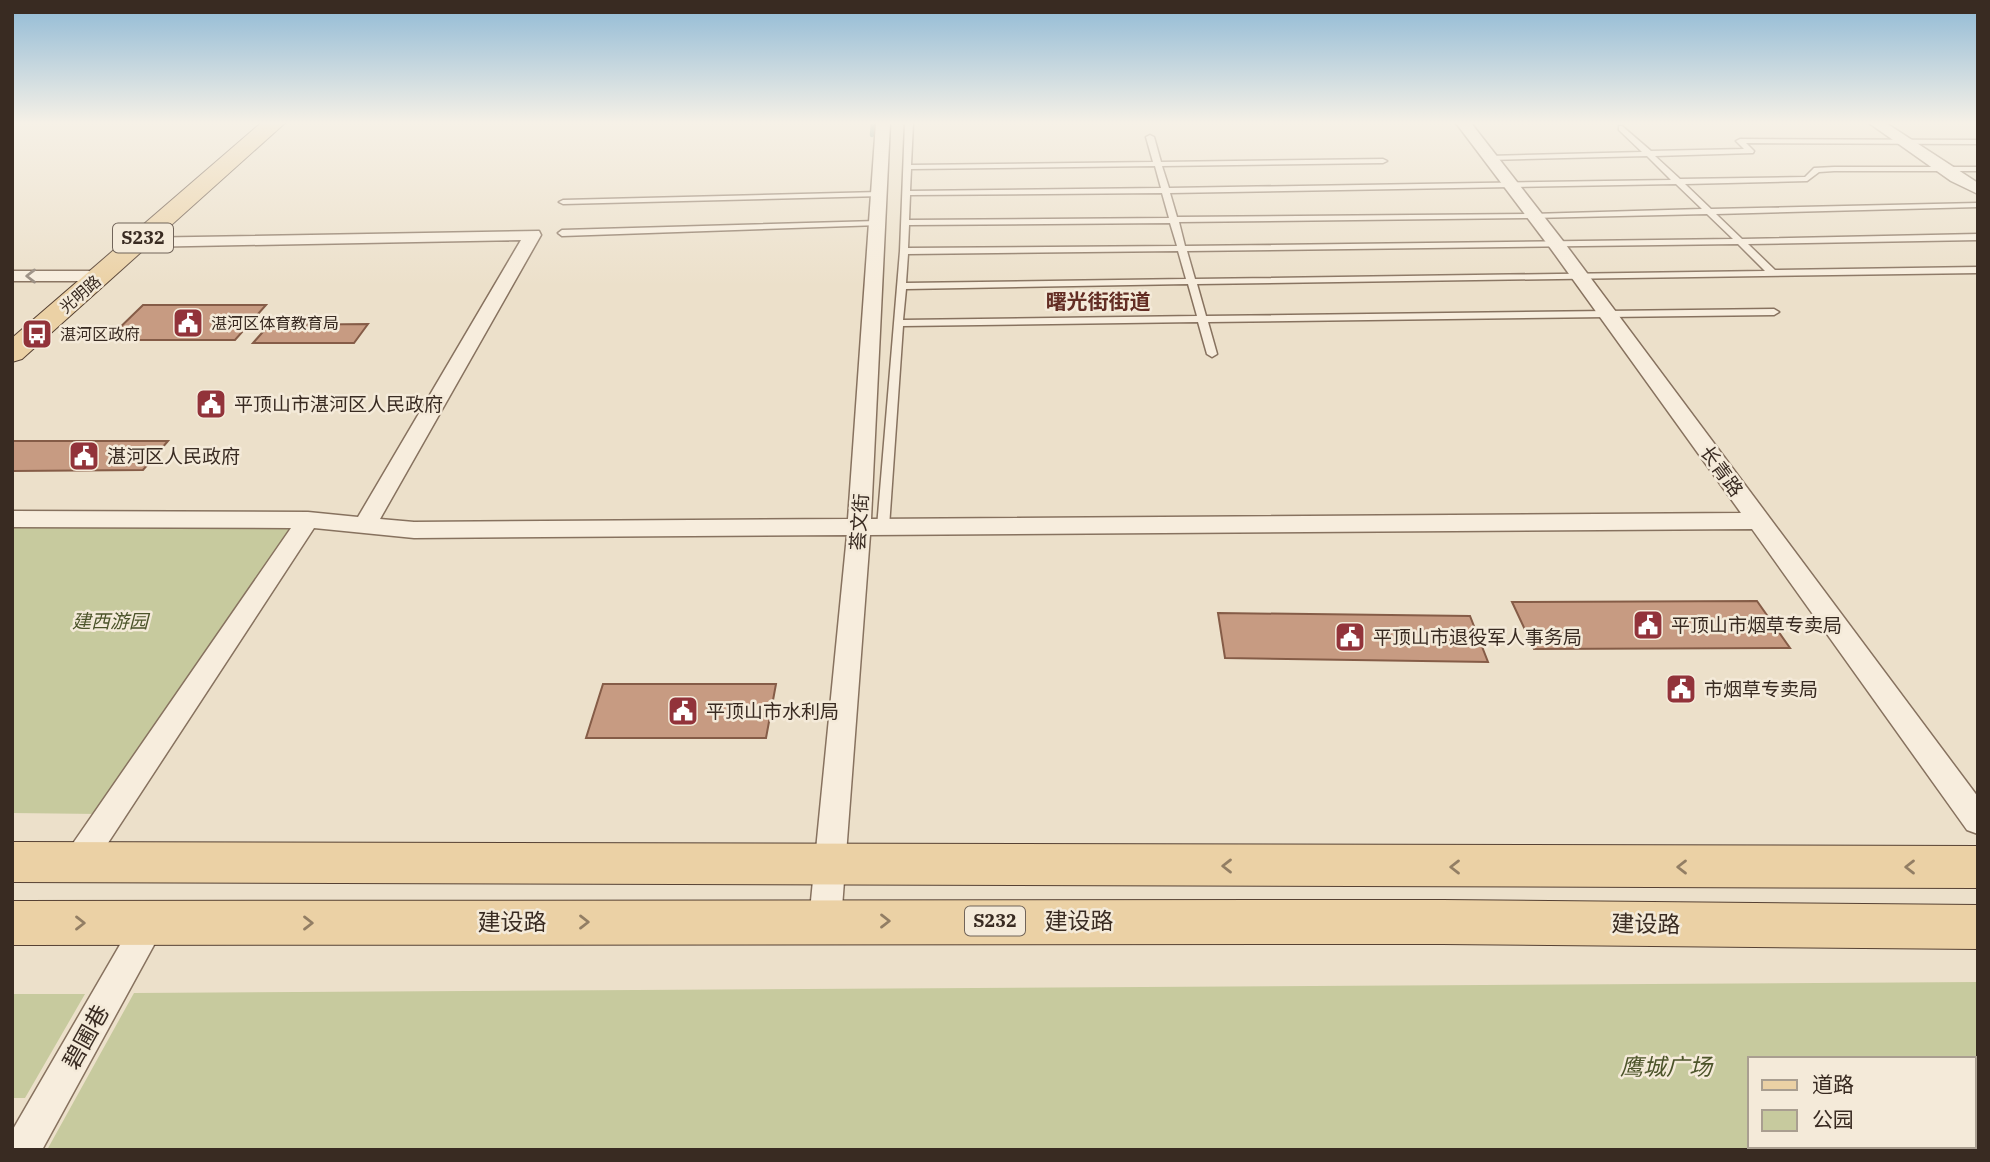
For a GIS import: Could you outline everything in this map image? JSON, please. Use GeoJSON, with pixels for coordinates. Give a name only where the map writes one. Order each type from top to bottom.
{"type":"FeatureCollection","features":[{"type":"Feature","properties":{"kind":"main road","name":"光明路"},"geometry":{"type":"LineString","coordinates":[[12,326],[186,177]]}},
{"type":"Feature","properties":{"kind":"main road","name":"光明路"},"geometry":{"type":"LineString","coordinates":[[12,353],[212,177]]}},
{"type":"Feature","properties":{"kind":"main road"},"geometry":{"type":"LineString","coordinates":[[12,862],[1978,867]]}},
{"type":"Feature","properties":{"kind":"main road","name":"建设路"},"geometry":{"type":"LineString","coordinates":[[12,923],[825,921],[1978,927]]}},
{"type":"Feature","properties":{"kind":"street","name":"荟文街"},"geometry":{"type":"LineString","coordinates":[[825,921],[829,866],[871,527],[880,177]]}},
{"type":"Feature","properties":{"kind":"street","name":"长青路"},"geometry":{"type":"LineString","coordinates":[[1502,177],[1557,245],[1978,821]]}},
{"type":"Feature","properties":{"kind":"street"},"geometry":{"type":"LineString","coordinates":[[1957,177],[1978,189]]}},
{"type":"Feature","properties":{"kind":"street"},"geometry":{"type":"LineString","coordinates":[[139,242],[533,235],[365,525]]}},
{"type":"Feature","properties":{"kind":"street"},"geometry":{"type":"LineString","coordinates":[[12,276],[99,276]]}},
{"type":"Feature","properties":{"kind":"street"},"geometry":{"type":"LineString","coordinates":[[12,519],[308,520],[414,530],[1758,521]]}},
{"type":"Feature","properties":{"kind":"street"},"geometry":{"type":"LineString","coordinates":[[78,862],[308,520]]}},
{"type":"Feature","properties":{"kind":"street","name":"碧圃巷"},"geometry":{"type":"LineString","coordinates":[[22,1150],[150,923]]}},
{"type":"Feature","properties":{"kind":"lane"},"geometry":{"type":"LineString","coordinates":[[871,527],[898,323],[907,177]]}},
{"type":"Feature","properties":{"kind":"lane"},"geometry":{"type":"LineString","coordinates":[[1162,177],[1212,354]]}},
{"type":"Feature","properties":{"kind":"lane"},"geometry":{"type":"LineString","coordinates":[[1673,177],[1774,274]]}},
{"type":"Feature","properties":{"kind":"lane"},"geometry":{"type":"LineString","coordinates":[[906,194],[1509,186],[1809,177]]}},
{"type":"Feature","properties":{"kind":"lane"},"geometry":{"type":"LineString","coordinates":[[562,202],[879,194]]}},
{"type":"Feature","properties":{"kind":"lane"},"geometry":{"type":"LineString","coordinates":[[905,223],[1532,216],[1978,205]]}},
{"type":"Feature","properties":{"kind":"lane"},"geometry":{"type":"LineString","coordinates":[[562,233],[877,223]]}},
{"type":"Feature","properties":{"kind":"lane"},"geometry":{"type":"LineString","coordinates":[[904,251],[1557,245],[1978,237]]}},
{"type":"Feature","properties":{"kind":"lane"},"geometry":{"type":"LineString","coordinates":[[900,286],[1978,270]]}},
{"type":"Feature","properties":{"kind":"lane"},"geometry":{"type":"LineString","coordinates":[[898,323],[1774,312]]}},
{"type":"Feature","properties":{"kind":"green space","name":"建西游园"},"geometry":{"type":"Polygon","coordinates":[[[12,523],[296,524],[99,814],[12,813],[12,523]]]}},
{"type":"Feature","properties":{"kind":"green space","name":"鹰城广场"},"geometry":{"type":"Polygon","coordinates":[[[1978,982],[1978,1150],[47,1150],[134,993],[1978,982]]]}},
{"type":"Feature","properties":{"kind":"green space"},"geometry":{"type":"Polygon","coordinates":[[[12,994],[85,994],[25,1098],[12,1098],[12,994]]]}},
{"type":"Feature","properties":{"kind":"building","name":"湛河区体育教育局"},"geometry":{"type":"Polygon","coordinates":[[[143,305],[266,305],[235,340],[107,340],[143,305]]]}},
{"type":"Feature","properties":{"kind":"building"},"geometry":{"type":"Polygon","coordinates":[[[368,324],[354,343],[253,343],[269,325],[368,324]]]}},
{"type":"Feature","properties":{"kind":"building","name":"湛河区人民政府"},"geometry":{"type":"Polygon","coordinates":[[[12,441],[168,441],[143,470],[12,471],[12,441]]]}},
{"type":"Feature","properties":{"kind":"building","name":"平顶山市烟草专卖局"},"geometry":{"type":"Polygon","coordinates":[[[1757,601],[1790,648],[1534,649],[1512,602],[1757,601]]]}},
{"type":"Feature","properties":{"kind":"building","name":"平顶山市退役军人事务局"},"geometry":{"type":"Polygon","coordinates":[[[1218,613],[1470,616],[1488,662],[1225,658],[1218,613]]]}},
{"type":"Feature","properties":{"kind":"building","name":"平顶山市水利局"},"geometry":{"type":"Polygon","coordinates":[[[603,684],[776,684],[766,738],[586,738],[603,684]]]}},
{"type":"Feature","properties":{"kind":"place","name":"湛河区体育教育局"},"geometry":{"type":"Point","coordinates":[188,323]}},
{"type":"Feature","properties":{"kind":"place","name":"湛河区政府"},"geometry":{"type":"Point","coordinates":[37,334]}},
{"type":"Feature","properties":{"kind":"place","name":"平顶山市湛河区人民政府"},"geometry":{"type":"Point","coordinates":[211,404]}},
{"type":"Feature","properties":{"kind":"place","name":"湛河区人民政府"},"geometry":{"type":"Point","coordinates":[84,456]}},
{"type":"Feature","properties":{"kind":"place","name":"平顶山市烟草专卖局"},"geometry":{"type":"Point","coordinates":[1648,625]}},
{"type":"Feature","properties":{"kind":"place","name":"平顶山市退役军人事务局"},"geometry":{"type":"Point","coordinates":[1350,637]}},
{"type":"Feature","properties":{"kind":"place","name":"市烟草专卖局"},"geometry":{"type":"Point","coordinates":[1681,689]}},
{"type":"Feature","properties":{"kind":"place","name":"平顶山市水利局"},"geometry":{"type":"Point","coordinates":[683,711]}},
{"type":"Feature","properties":{"kind":"district","name":"曙光街街道"},"geometry":{"type":"Point","coordinates":[1098,302]}}]}
